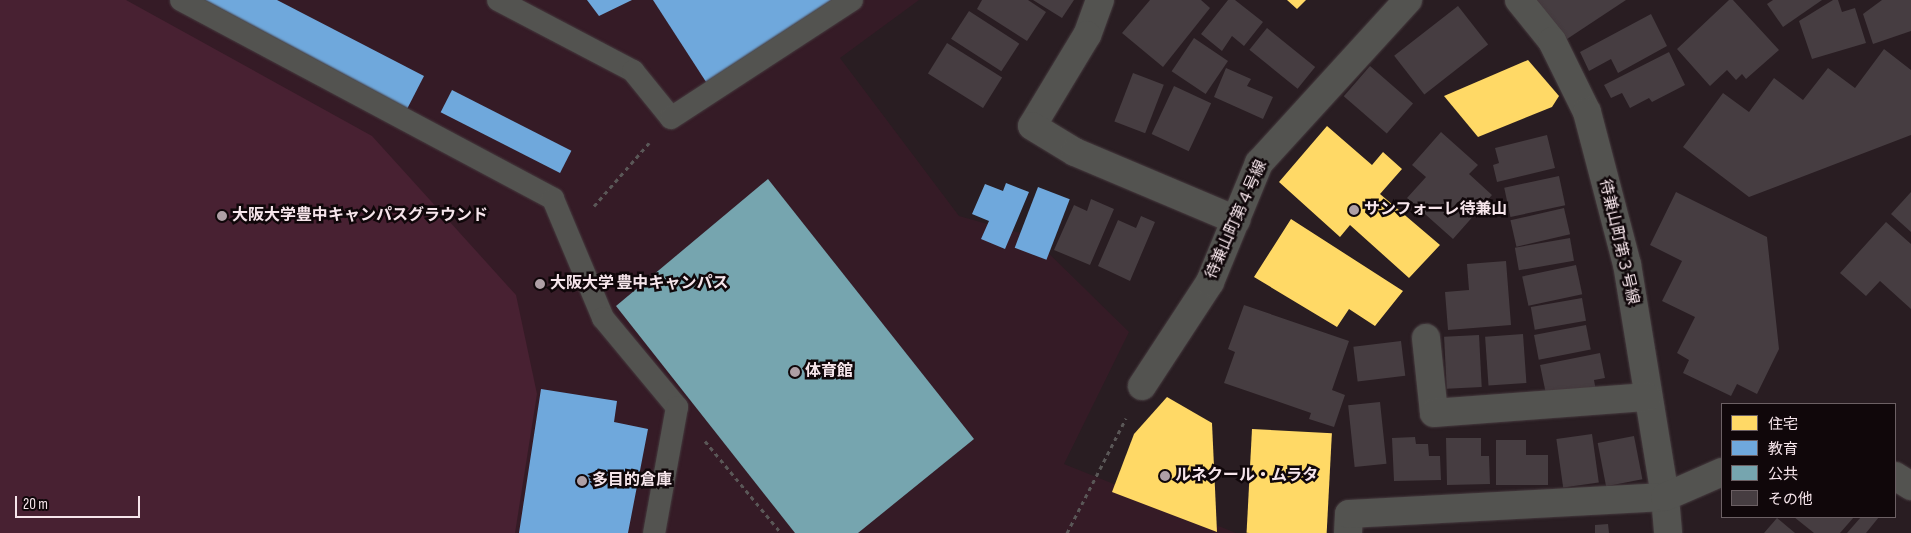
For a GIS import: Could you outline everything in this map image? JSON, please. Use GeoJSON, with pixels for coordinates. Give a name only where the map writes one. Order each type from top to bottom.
{"type":"FeatureCollection","features":[{"type":"Feature","properties":{"kind":"street"},"geometry":{"type":"LineString","coordinates":[[1100,0],[1087,34],[1032,126],[1075,152],[1236,220]]}},
{"type":"Feature","properties":{"kind":"street","name":"待兼山町第４号線"},"geometry":{"type":"LineString","coordinates":[[1142,386],[1210,282],[1259,163],[1408,0]]}},
{"type":"Feature","properties":{"kind":"street","name":"待兼山町第３号線"},"geometry":{"type":"LineString","coordinates":[[1519,0],[1552,41],[1587,112],[1627,264],[1647,397],[1665,497],[1668,533]]}},
{"type":"Feature","properties":{"kind":"street"},"geometry":{"type":"LineString","coordinates":[[1426,338],[1434,413],[1647,397]]}},
{"type":"Feature","properties":{"kind":"street"},"geometry":{"type":"LineString","coordinates":[[1348,533],[1349,514],[1665,497],[1721,472]]}},
{"type":"Feature","properties":{"kind":"street"},"geometry":{"type":"LineString","coordinates":[[1896,477],[1911,486]]}},
{"type":"Feature","properties":{"kind":"lane"},"geometry":{"type":"LineString","coordinates":[[181,0],[553,199],[603,318],[677,407],[654,533]]}},
{"type":"Feature","properties":{"kind":"lane"},"geometry":{"type":"LineString","coordinates":[[498,0],[633,71],[670,118],[852,0]]}},
{"type":"Feature","properties":{"kind":"path"},"geometry":{"type":"LineString","coordinates":[[568,236],[670,118]]}},
{"type":"Feature","properties":{"kind":"path"},"geometry":{"type":"LineString","coordinates":[[1067,533],[1142,386]]}},
{"type":"Feature","properties":{"kind":"path"},"geometry":{"type":"LineString","coordinates":[[677,407],[780,533]]}},
{"type":"Feature","properties":{"kind":"shaded area","name":"大阪大学 豊中キャンパス"},"geometry":{"type":"Polygon","coordinates":[[[0,0],[919,0],[840,58],[959,216],[1031,236],[1129,332],[1064,464],[1236,533],[0,533],[0,0]]]}},
{"type":"Feature","properties":{"kind":"shaded area","name":"大阪大学豊中キャンパスグラウンド"},"geometry":{"type":"Polygon","coordinates":[[[0,0],[126,0],[372,136],[516,295],[537,394],[515,533],[0,533],[0,0]]]}},
{"type":"Feature","properties":{"kind":"building: 住宅"},"geometry":{"type":"Polygon","coordinates":[[[1287,0],[1306,0],[1297,9],[1287,0]]]}},
{"type":"Feature","properties":{"kind":"building: 住宅"},"geometry":{"type":"Polygon","coordinates":[[[1528,60],[1559,96],[1552,107],[1478,137],[1444,96],[1528,60]]]}},
{"type":"Feature","properties":{"kind":"building: 住宅","name":"サンフォーレ待兼山"},"geometry":{"type":"Polygon","coordinates":[[[1327,126],[1372,165],[1383,152],[1402,169],[1380,194],[1440,245],[1409,278],[1350,225],[1340,237],[1279,182],[1327,126]]]}},
{"type":"Feature","properties":{"kind":"building: 住宅"},"geometry":{"type":"Polygon","coordinates":[[[1291,219],[1403,291],[1375,326],[1349,309],[1337,327],[1254,277],[1291,219]]]}},
{"type":"Feature","properties":{"kind":"building: 住宅","name":"ルネクール・ムラタ"},"geometry":{"type":"Polygon","coordinates":[[[1167,397],[1212,423],[1217,532],[1112,492],[1134,434],[1167,397]]]}},
{"type":"Feature","properties":{"kind":"building: 住宅"},"geometry":{"type":"Polygon","coordinates":[[[1252,429],[1332,433],[1327,533],[1247,533],[1252,429]]]}},
{"type":"Feature","properties":{"kind":"building: 教育"},"geometry":{"type":"Polygon","coordinates":[[[190,0],[277,0],[424,76],[406,111],[190,0]]]}},
{"type":"Feature","properties":{"kind":"building: 教育"},"geometry":{"type":"Polygon","coordinates":[[[587,0],[632,0],[599,16],[587,0]]]}},
{"type":"Feature","properties":{"kind":"building: 教育"},"geometry":{"type":"Polygon","coordinates":[[[653,0],[840,0],[708,85],[653,0]]]}},
{"type":"Feature","properties":{"kind":"building: 教育"},"geometry":{"type":"Polygon","coordinates":[[[452,90],[571,151],[560,173],[441,112],[452,90]]]}},
{"type":"Feature","properties":{"kind":"building: 教育"},"geometry":{"type":"Polygon","coordinates":[[[1006,183],[1029,192],[1005,249],[981,239],[989,221],[972,214],[985,184],[1003,191],[1006,183]]]}},
{"type":"Feature","properties":{"kind":"building: 教育"},"geometry":{"type":"Polygon","coordinates":[[[1038,187],[1070,199],[1046,260],[1015,248],[1038,187]]]}},
{"type":"Feature","properties":{"kind":"building: 教育","name":"多目的倉庫"},"geometry":{"type":"Polygon","coordinates":[[[541,389],[617,401],[614,422],[648,429],[628,533],[519,533],[541,389]]]}},
{"type":"Feature","properties":{"kind":"building: 公共","name":"体育館"},"geometry":{"type":"Polygon","coordinates":[[[768,179],[974,439],[858,533],[795,533],[616,306],[768,179]]]}},
{"type":"Feature","properties":{"kind":"building: その他"},"geometry":{"type":"Polygon","coordinates":[[[982,0],[1028,0],[1046,12],[1027,41],[977,9],[982,0]]]}},
{"type":"Feature","properties":{"kind":"building: その他"},"geometry":{"type":"Polygon","coordinates":[[[1033,0],[1074,0],[1062,18],[1033,0]]]}},
{"type":"Feature","properties":{"kind":"building: その他"},"geometry":{"type":"Polygon","coordinates":[[[1150,0],[1201,0],[1210,8],[1163,67],[1122,33],[1150,0]]]}},
{"type":"Feature","properties":{"kind":"building: その他"},"geometry":{"type":"Polygon","coordinates":[[[1228,0],[1235,0],[1263,22],[1244,46],[1232,36],[1222,51],[1201,34],[1228,0]]]}},
{"type":"Feature","properties":{"kind":"building: その他"},"geometry":{"type":"Polygon","coordinates":[[[1537,0],[1626,0],[1564,41],[1537,0]]]}},
{"type":"Feature","properties":{"kind":"building: その他"},"geometry":{"type":"Polygon","coordinates":[[[1729,0],[1733,0],[1779,50],[1746,79],[1742,74],[1736,80],[1727,70],[1710,86],[1677,49],[1729,0]]]}},
{"type":"Feature","properties":{"kind":"building: その他"},"geometry":{"type":"Polygon","coordinates":[[[1773,0],[1822,0],[1783,27],[1767,4],[1773,0]]]}},
{"type":"Feature","properties":{"kind":"building: その他"},"geometry":{"type":"Polygon","coordinates":[[[1833,0],[1838,0],[1842,12],[1855,8],[1866,43],[1812,59],[1799,21],[1833,0]]]}},
{"type":"Feature","properties":{"kind":"building: その他"},"geometry":{"type":"Polygon","coordinates":[[[1882,0],[1911,0],[1911,31],[1873,44],[1863,14],[1882,0]]]}},
{"type":"Feature","properties":{"kind":"building: その他"},"geometry":{"type":"Polygon","coordinates":[[[1458,6],[1488,45],[1424,94],[1394,56],[1458,6]]]}},
{"type":"Feature","properties":{"kind":"building: その他"},"geometry":{"type":"Polygon","coordinates":[[[969,11],[1019,44],[1001,71],[951,39],[969,11]]]}},
{"type":"Feature","properties":{"kind":"building: その他"},"geometry":{"type":"Polygon","coordinates":[[[1651,14],[1667,46],[1618,73],[1611,59],[1589,71],[1580,52],[1651,14]]]}},
{"type":"Feature","properties":{"kind":"building: その他"},"geometry":{"type":"Polygon","coordinates":[[[1267,28],[1315,67],[1298,89],[1249,50],[1267,28]]]}},
{"type":"Feature","properties":{"kind":"building: その他"},"geometry":{"type":"Polygon","coordinates":[[[1194,38],[1228,61],[1206,94],[1172,71],[1194,38]]]}},
{"type":"Feature","properties":{"kind":"building: その他"},"geometry":{"type":"Polygon","coordinates":[[[947,43],[1002,77],[983,108],[928,74],[947,43]]]}},
{"type":"Feature","properties":{"kind":"building: その他"},"geometry":{"type":"Polygon","coordinates":[[[1884,49],[1911,70],[1911,135],[1749,197],[1683,147],[1723,93],[1749,112],[1774,78],[1803,100],[1828,68],[1855,88],[1884,49]]]}},
{"type":"Feature","properties":{"kind":"building: その他"},"geometry":{"type":"Polygon","coordinates":[[[1669,52],[1685,85],[1652,102],[1649,98],[1630,108],[1622,93],[1611,98],[1604,85],[1669,52]]]}},
{"type":"Feature","properties":{"kind":"building: その他"},"geometry":{"type":"Polygon","coordinates":[[[1370,66],[1413,103],[1387,134],[1344,96],[1370,66]]]}},
{"type":"Feature","properties":{"kind":"building: その他"},"geometry":{"type":"Polygon","coordinates":[[[1226,68],[1251,79],[1247,86],[1273,97],[1263,119],[1214,97],[1226,68]]]}},
{"type":"Feature","properties":{"kind":"building: その他"},"geometry":{"type":"Polygon","coordinates":[[[1133,73],[1164,85],[1145,133],[1114,122],[1133,73]]]}},
{"type":"Feature","properties":{"kind":"building: その他"},"geometry":{"type":"Polygon","coordinates":[[[1174,86],[1211,103],[1189,151],[1152,134],[1174,86]]]}},
{"type":"Feature","properties":{"kind":"building: その他"},"geometry":{"type":"Polygon","coordinates":[[[1441,132],[1478,165],[1469,174],[1492,195],[1453,239],[1407,198],[1426,177],[1412,165],[1441,132]]]}},
{"type":"Feature","properties":{"kind":"building: その他"},"geometry":{"type":"Polygon","coordinates":[[[1547,135],[1555,168],[1497,182],[1493,165],[1499,163],[1495,148],[1547,135]]]}},
{"type":"Feature","properties":{"kind":"building: その他"},"geometry":{"type":"Polygon","coordinates":[[[1559,176],[1565,205],[1510,217],[1504,188],[1559,176]]]}},
{"type":"Feature","properties":{"kind":"building: その他"},"geometry":{"type":"Polygon","coordinates":[[[1676,192],[1767,237],[1779,349],[1757,394],[1737,384],[1731,396],[1683,373],[1689,360],[1677,353],[1695,317],[1662,301],[1682,261],[1650,245],[1676,192]]]}},
{"type":"Feature","properties":{"kind":"building: その他"},"geometry":{"type":"Polygon","coordinates":[[[1911,192],[1911,232],[1891,214],[1911,192]]]}},
{"type":"Feature","properties":{"kind":"building: その他"},"geometry":{"type":"Polygon","coordinates":[[[1091,199],[1114,209],[1090,265],[1054,250],[1074,205],[1087,211],[1091,199]]]}},
{"type":"Feature","properties":{"kind":"building: その他"},"geometry":{"type":"Polygon","coordinates":[[[1564,208],[1570,234],[1516,247],[1510,220],[1564,208]]]}},
{"type":"Feature","properties":{"kind":"building: その他"},"geometry":{"type":"Polygon","coordinates":[[[1141,216],[1155,222],[1130,281],[1098,266],[1118,220],[1136,228],[1141,216]]]}},
{"type":"Feature","properties":{"kind":"building: その他"},"geometry":{"type":"Polygon","coordinates":[[[1886,222],[1911,244],[1911,309],[1880,281],[1866,296],[1840,273],[1886,222]]]}},
{"type":"Feature","properties":{"kind":"building: その他"},"geometry":{"type":"Polygon","coordinates":[[[1570,238],[1574,261],[1519,270],[1515,248],[1570,238]]]}},
{"type":"Feature","properties":{"kind":"building: その他"},"geometry":{"type":"Polygon","coordinates":[[[1506,261],[1511,325],[1448,330],[1445,292],[1469,290],[1467,264],[1506,261]]]}},
{"type":"Feature","properties":{"kind":"building: その他"},"geometry":{"type":"Polygon","coordinates":[[[1576,265],[1582,294],[1528,306],[1522,276],[1576,265]]]}},
{"type":"Feature","properties":{"kind":"building: その他"},"geometry":{"type":"Polygon","coordinates":[[[1582,298],[1586,321],[1535,330],[1531,307],[1582,298]]]}},
{"type":"Feature","properties":{"kind":"building: その他"},"geometry":{"type":"Polygon","coordinates":[[[1244,305],[1349,341],[1332,390],[1345,395],[1334,427],[1309,419],[1311,413],[1224,383],[1235,352],[1228,349],[1244,305]]]}},
{"type":"Feature","properties":{"kind":"building: その他"},"geometry":{"type":"Polygon","coordinates":[[[1586,325],[1591,350],[1539,360],[1534,335],[1586,325]]]}},
{"type":"Feature","properties":{"kind":"building: その他"},"geometry":{"type":"Polygon","coordinates":[[[1523,334],[1526,383],[1489,386],[1485,337],[1523,334]]]}},
{"type":"Feature","properties":{"kind":"building: その他"},"geometry":{"type":"Polygon","coordinates":[[[1479,335],[1482,387],[1447,389],[1444,337],[1479,335]]]}},
{"type":"Feature","properties":{"kind":"building: その他"},"geometry":{"type":"Polygon","coordinates":[[[1401,341],[1405,376],[1358,382],[1353,347],[1401,341]]]}},
{"type":"Feature","properties":{"kind":"building: その他"},"geometry":{"type":"Polygon","coordinates":[[[1600,353],[1605,378],[1594,380],[1596,391],[1581,394],[1580,388],[1546,394],[1540,365],[1600,353]]]}},
{"type":"Feature","properties":{"kind":"building: その他"},"geometry":{"type":"Polygon","coordinates":[[[1380,402],[1386,464],[1355,467],[1348,405],[1380,402]]]}},
{"type":"Feature","properties":{"kind":"building: その他"},"geometry":{"type":"Polygon","coordinates":[[[1592,434],[1599,483],[1563,488],[1556,439],[1592,434]]]}},
{"type":"Feature","properties":{"kind":"building: その他"},"geometry":{"type":"Polygon","coordinates":[[[1634,436],[1642,479],[1606,486],[1598,443],[1634,436]]]}},
{"type":"Feature","properties":{"kind":"building: その他"},"geometry":{"type":"Polygon","coordinates":[[[1415,437],[1416,444],[1428,444],[1429,456],[1440,456],[1441,480],[1394,481],[1392,438],[1415,437]]]}},
{"type":"Feature","properties":{"kind":"building: その他"},"geometry":{"type":"Polygon","coordinates":[[[1446,438],[1481,438],[1481,456],[1489,456],[1490,484],[1447,485],[1446,438]]]}},
{"type":"Feature","properties":{"kind":"building: その他"},"geometry":{"type":"Polygon","coordinates":[[[1496,440],[1526,440],[1526,455],[1548,455],[1548,485],[1496,485],[1496,440]]]}},
{"type":"Feature","properties":{"kind":"building: その他"},"geometry":{"type":"Polygon","coordinates":[[[1777,518],[1795,533],[1764,533],[1777,518]]]}},
{"type":"Feature","properties":{"kind":"building: その他"},"geometry":{"type":"Polygon","coordinates":[[[1795,518],[1853,518],[1840,533],[1814,533],[1795,518]]]}},
{"type":"Feature","properties":{"kind":"building: その他"},"geometry":{"type":"Polygon","coordinates":[[[1860,518],[1878,518],[1866,533],[1847,533],[1860,518]]]}},
{"type":"Feature","properties":{"kind":"building: その他"},"geometry":{"type":"Polygon","coordinates":[[[1608,524],[1609,533],[1595,533],[1595,525],[1608,524]]]}},
{"type":"Feature","properties":{"kind":"place","name":"サンフォーレ待兼山"},"geometry":{"type":"Point","coordinates":[1354,210]}},
{"type":"Feature","properties":{"kind":"place","name":"大阪大学豊中キャンパスグラウンド"},"geometry":{"type":"Point","coordinates":[222,216]}},
{"type":"Feature","properties":{"kind":"place","name":"大阪大学 豊中キャンパス"},"geometry":{"type":"Point","coordinates":[540,284]}},
{"type":"Feature","properties":{"kind":"place","name":"体育館"},"geometry":{"type":"Point","coordinates":[795,372]}},
{"type":"Feature","properties":{"kind":"place","name":"ルネクール・ムラタ"},"geometry":{"type":"Point","coordinates":[1165,476]}},
{"type":"Feature","properties":{"kind":"place","name":"多目的倉庫"},"geometry":{"type":"Point","coordinates":[582,481]}}]}
